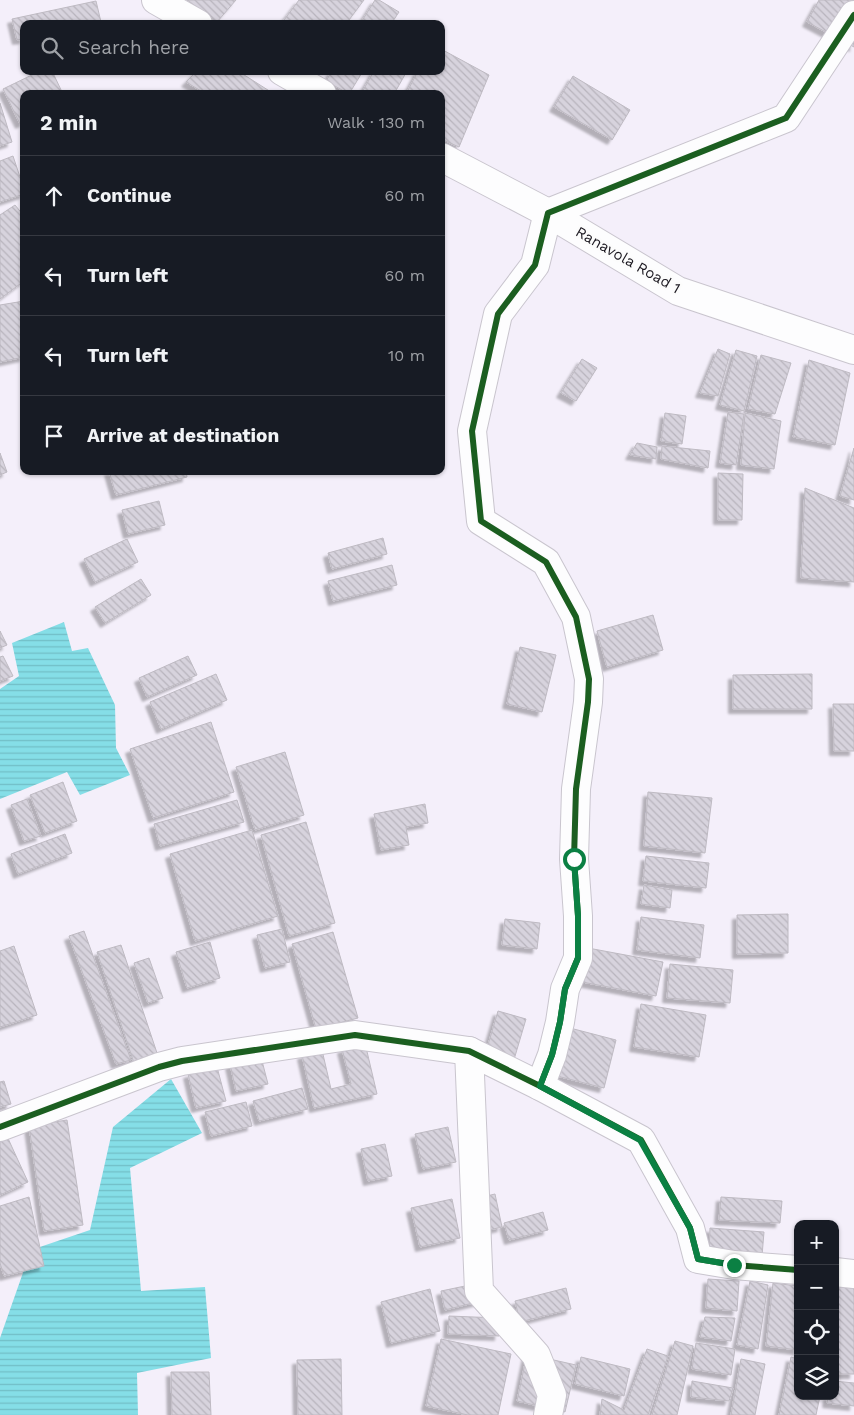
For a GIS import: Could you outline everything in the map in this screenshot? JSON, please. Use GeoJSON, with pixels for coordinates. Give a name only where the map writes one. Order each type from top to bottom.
{"type":"FeatureCollection","features":[{"type":"Feature","properties":{"kind":"street"},"geometry":{"type":"LineString","coordinates":[[159,1],[191,20]]}},
{"type":"Feature","properties":{"kind":"street"},"geometry":{"type":"LineString","coordinates":[[540,1086],[552,1055],[565,989],[578,958],[578,916],[574,859],[576,789],[588,702],[589,679],[576,617],[546,562],[481,521],[472,431],[498,314],[536,266],[548,213],[786,118],[854,15]]}},
{"type":"Feature","properties":{"kind":"street"},"geometry":{"type":"LineString","coordinates":[[289,75],[315,90]]}},
{"type":"Feature","properties":{"kind":"street","name":"Ranavola Road 1"},"geometry":{"type":"LineString","coordinates":[[445,159],[548,213],[678,291],[854,350]]}},
{"type":"Feature","properties":{"kind":"street"},"geometry":{"type":"LineString","coordinates":[[0,1127],[159,1067],[182,1062],[355,1035],[469,1051],[540,1086],[640,1140],[690,1228],[698,1259],[734,1265],[794,1270]]}},
{"type":"Feature","properties":{"kind":"street"},"geometry":{"type":"LineString","coordinates":[[469,1051],[479,1291],[536,1355],[552,1395],[548,1415]]}},
{"type":"Feature","properties":{"kind":"street"},"geometry":{"type":"LineString","coordinates":[[839,1272],[854,1274]]}},
{"type":"Feature","properties":{"kind":"water"},"geometry":{"type":"Polygon","coordinates":[[[64,622],[72,651],[88,648],[115,705],[116,748],[130,775],[80,795],[67,772],[0,799],[0,689],[19,676],[12,643],[64,622]]]}},
{"type":"Feature","properties":{"kind":"water"},"geometry":{"type":"Polygon","coordinates":[[[171,1079],[202,1133],[130,1168],[141,1291],[205,1287],[211,1358],[137,1373],[138,1415],[0,1415],[0,1338],[31,1250],[90,1230],[113,1127],[171,1079]]]}},
{"type":"Feature","properties":{"kind":"building"},"geometry":{"type":"Polygon","coordinates":[[[187,0],[236,0],[219,20],[214,20],[187,0]]]}},
{"type":"Feature","properties":{"kind":"building"},"geometry":{"type":"Polygon","coordinates":[[[299,0],[364,0],[349,20],[284,20],[299,0]]]}},
{"type":"Feature","properties":{"kind":"building"},"geometry":{"type":"Polygon","coordinates":[[[375,0],[379,0],[399,12],[394,20],[362,20],[375,0]]]}},
{"type":"Feature","properties":{"kind":"building"},"geometry":{"type":"Polygon","coordinates":[[[819,0],[854,0],[854,47],[807,22],[819,0]]]}},
{"type":"Feature","properties":{"kind":"building"},"geometry":{"type":"Polygon","coordinates":[[[96,1],[101,20],[20,20],[20,40],[17,40],[12,19],[96,1]]]}},
{"type":"Feature","properties":{"kind":"building"},"geometry":{"type":"Polygon","coordinates":[[[445,51],[489,75],[459,147],[445,141],[445,90],[408,90],[416,75],[445,75],[445,51]]]}},
{"type":"Feature","properties":{"kind":"building"},"geometry":{"type":"Polygon","coordinates":[[[32,75],[54,75],[61,90],[20,90],[20,124],[3,89],[32,75]]]}},
{"type":"Feature","properties":{"kind":"building"},"geometry":{"type":"Polygon","coordinates":[[[193,75],[244,75],[268,90],[199,90],[186,82],[193,75]]]}},
{"type":"Feature","properties":{"kind":"building"},"geometry":{"type":"Polygon","coordinates":[[[330,75],[361,75],[351,90],[342,90],[326,81],[330,75]]]}},
{"type":"Feature","properties":{"kind":"building"},"geometry":{"type":"Polygon","coordinates":[[[372,75],[405,75],[396,90],[363,90],[372,75]]]}},
{"type":"Feature","properties":{"kind":"building"},"geometry":{"type":"Polygon","coordinates":[[[573,76],[630,110],[612,140],[554,107],[573,76]]]}},
{"type":"Feature","properties":{"kind":"building"},"geometry":{"type":"Polygon","coordinates":[[[0,103],[12,142],[0,146],[0,103]]]}},
{"type":"Feature","properties":{"kind":"building"},"geometry":{"type":"Polygon","coordinates":[[[13,156],[20,177],[20,195],[0,202],[0,161],[13,156]]]}},
{"type":"Feature","properties":{"kind":"building"},"geometry":{"type":"Polygon","coordinates":[[[15,205],[20,211],[20,284],[0,299],[0,215],[15,205]]]}},
{"type":"Feature","properties":{"kind":"building"},"geometry":{"type":"Polygon","coordinates":[[[20,302],[20,358],[0,362],[0,305],[20,302]]]}},
{"type":"Feature","properties":{"kind":"building"},"geometry":{"type":"Polygon","coordinates":[[[718,349],[730,354],[718,396],[700,393],[718,349]]]}},
{"type":"Feature","properties":{"kind":"building"},"geometry":{"type":"Polygon","coordinates":[[[736,350],[757,356],[744,411],[720,405],[736,350]]]}},
{"type":"Feature","properties":{"kind":"building"},"geometry":{"type":"Polygon","coordinates":[[[761,355],[791,363],[775,414],[748,409],[761,355]]]}},
{"type":"Feature","properties":{"kind":"building"},"geometry":{"type":"Polygon","coordinates":[[[582,359],[597,368],[576,401],[561,393],[582,359]]]}},
{"type":"Feature","properties":{"kind":"building"},"geometry":{"type":"Polygon","coordinates":[[[809,360],[850,373],[835,445],[793,437],[809,360]]]}},
{"type":"Feature","properties":{"kind":"building"},"geometry":{"type":"Polygon","coordinates":[[[728,412],[744,414],[736,465],[720,463],[728,412]]]}},
{"type":"Feature","properties":{"kind":"building"},"geometry":{"type":"Polygon","coordinates":[[[665,413],[686,416],[682,444],[661,441],[665,413]]]}},
{"type":"Feature","properties":{"kind":"building"},"geometry":{"type":"Polygon","coordinates":[[[745,413],[781,421],[774,469],[741,465],[745,413]]]}},
{"type":"Feature","properties":{"kind":"building"},"geometry":{"type":"Polygon","coordinates":[[[637,443],[657,447],[656,459],[630,455],[637,443]]]}},
{"type":"Feature","properties":{"kind":"building"},"geometry":{"type":"Polygon","coordinates":[[[662,446],[710,451],[708,468],[661,459],[662,446]]]}},
{"type":"Feature","properties":{"kind":"building"},"geometry":{"type":"Polygon","coordinates":[[[854,448],[854,500],[840,496],[854,448]]]}},
{"type":"Feature","properties":{"kind":"building"},"geometry":{"type":"Polygon","coordinates":[[[0,453],[7,472],[0,475],[0,453]]]}},
{"type":"Feature","properties":{"kind":"building"},"geometry":{"type":"Polygon","coordinates":[[[718,473],[743,474],[742,520],[718,520],[718,473]]]}},
{"type":"Feature","properties":{"kind":"building"},"geometry":{"type":"Polygon","coordinates":[[[110,475],[187,475],[187,477],[116,495],[110,475]]]}},
{"type":"Feature","properties":{"kind":"building"},"geometry":{"type":"Polygon","coordinates":[[[805,488],[854,508],[854,582],[801,578],[805,488]]]}},
{"type":"Feature","properties":{"kind":"building"},"geometry":{"type":"Polygon","coordinates":[[[159,501],[165,525],[128,534],[122,510],[159,501]]]}},
{"type":"Feature","properties":{"kind":"building"},"geometry":{"type":"Polygon","coordinates":[[[383,538],[387,554],[332,569],[328,553],[383,538]]]}},
{"type":"Feature","properties":{"kind":"building"},"geometry":{"type":"Polygon","coordinates":[[[127,539],[138,562],[95,582],[84,559],[127,539]]]}},
{"type":"Feature","properties":{"kind":"building"},"geometry":{"type":"Polygon","coordinates":[[[392,565],[397,585],[333,601],[328,581],[392,565]]]}},
{"type":"Feature","properties":{"kind":"building"},"geometry":{"type":"Polygon","coordinates":[[[141,579],[151,595],[105,623],[95,607],[141,579]]]}},
{"type":"Feature","properties":{"kind":"building"},"geometry":{"type":"Polygon","coordinates":[[[653,615],[663,650],[607,667],[597,631],[653,615]]]}},
{"type":"Feature","properties":{"kind":"building"},"geometry":{"type":"Polygon","coordinates":[[[0,631],[7,645],[0,648],[0,631]]]}},
{"type":"Feature","properties":{"kind":"building"},"geometry":{"type":"Polygon","coordinates":[[[520,647],[556,655],[542,712],[507,704],[520,647]]]}},
{"type":"Feature","properties":{"kind":"building"},"geometry":{"type":"Polygon","coordinates":[[[3,656],[13,676],[0,681],[0,657],[3,656]]]}},
{"type":"Feature","properties":{"kind":"building"},"geometry":{"type":"Polygon","coordinates":[[[188,656],[197,675],[147,697],[139,678],[188,656]]]}},
{"type":"Feature","properties":{"kind":"building"},"geometry":{"type":"Polygon","coordinates":[[[216,674],[227,700],[161,729],[150,702],[216,674]]]}},
{"type":"Feature","properties":{"kind":"building"},"geometry":{"type":"Polygon","coordinates":[[[812,674],[812,709],[733,709],[733,675],[812,674]]]}},
{"type":"Feature","properties":{"kind":"building"},"geometry":{"type":"Polygon","coordinates":[[[833,704],[854,704],[854,751],[834,751],[833,704]]]}},
{"type":"Feature","properties":{"kind":"building"},"geometry":{"type":"Polygon","coordinates":[[[211,722],[234,792],[153,818],[130,749],[211,722]]]}},
{"type":"Feature","properties":{"kind":"building"},"geometry":{"type":"Polygon","coordinates":[[[285,752],[304,815],[255,830],[236,767],[285,752]]]}},
{"type":"Feature","properties":{"kind":"building"},"geometry":{"type":"Polygon","coordinates":[[[63,782],[77,821],[45,833],[30,795],[63,782]]]}},
{"type":"Feature","properties":{"kind":"building"},"geometry":{"type":"Polygon","coordinates":[[[648,792],[712,798],[705,853],[644,846],[648,792]]]}},
{"type":"Feature","properties":{"kind":"building"},"geometry":{"type":"Polygon","coordinates":[[[27,799],[41,836],[24,841],[11,805],[27,799]]]}},
{"type":"Feature","properties":{"kind":"building"},"geometry":{"type":"Polygon","coordinates":[[[237,800],[244,822],[160,846],[154,824],[237,800]]]}},
{"type":"Feature","properties":{"kind":"building"},"geometry":{"type":"Polygon","coordinates":[[[425,804],[428,823],[406,827],[409,845],[381,850],[374,814],[425,804]]]}},
{"type":"Feature","properties":{"kind":"building"},"geometry":{"type":"Polygon","coordinates":[[[306,822],[335,923],[289,936],[261,835],[306,822]]]}},
{"type":"Feature","properties":{"kind":"building"},"geometry":{"type":"Polygon","coordinates":[[[252,830],[278,916],[195,941],[170,854],[252,830]]]}},
{"type":"Feature","properties":{"kind":"building"},"geometry":{"type":"Polygon","coordinates":[[[65,834],[72,853],[18,874],[11,854],[65,834]]]}},
{"type":"Feature","properties":{"kind":"building"},"geometry":{"type":"Polygon","coordinates":[[[646,856],[709,863],[706,888],[643,881],[646,856]]]}},
{"type":"Feature","properties":{"kind":"building"},"geometry":{"type":"Polygon","coordinates":[[[644,885],[672,890],[670,908],[641,904],[644,885]]]}},
{"type":"Feature","properties":{"kind":"building"},"geometry":{"type":"Polygon","coordinates":[[[788,914],[788,953],[737,954],[737,915],[788,914]]]}},
{"type":"Feature","properties":{"kind":"building"},"geometry":{"type":"Polygon","coordinates":[[[641,917],[704,925],[700,958],[637,950],[641,917]]]}},
{"type":"Feature","properties":{"kind":"building"},"geometry":{"type":"Polygon","coordinates":[[[505,919],[540,923],[537,949],[502,945],[505,919]]]}},
{"type":"Feature","properties":{"kind":"building"},"geometry":{"type":"Polygon","coordinates":[[[282,929],[290,962],[265,968],[257,935],[282,929]]]}},
{"type":"Feature","properties":{"kind":"building"},"geometry":{"type":"Polygon","coordinates":[[[84,931],[131,1060],[116,1064],[69,936],[84,931]]]}},
{"type":"Feature","properties":{"kind":"building"},"geometry":{"type":"Polygon","coordinates":[[[333,932],[358,1018],[316,1029],[292,944],[333,932]]]}},
{"type":"Feature","properties":{"kind":"building"},"geometry":{"type":"Polygon","coordinates":[[[210,942],[220,978],[187,988],[176,952],[210,942]]]}},
{"type":"Feature","properties":{"kind":"building"},"geometry":{"type":"Polygon","coordinates":[[[121,945],[159,1059],[135,1066],[97,952],[121,945]]]}},
{"type":"Feature","properties":{"kind":"building"},"geometry":{"type":"Polygon","coordinates":[[[14,946],[37,1015],[0,1027],[0,951],[14,946]]]}},
{"type":"Feature","properties":{"kind":"building"},"geometry":{"type":"Polygon","coordinates":[[[588,948],[663,962],[656,996],[582,982],[588,948]]]}},
{"type":"Feature","properties":{"kind":"building"},"geometry":{"type":"Polygon","coordinates":[[[149,958],[163,998],[148,1003],[134,963],[149,958]]]}},
{"type":"Feature","properties":{"kind":"building"},"geometry":{"type":"Polygon","coordinates":[[[670,964],[733,970],[730,1003],[667,998],[670,964]]]}},
{"type":"Feature","properties":{"kind":"building"},"geometry":{"type":"Polygon","coordinates":[[[641,1004],[706,1015],[699,1057],[634,1047],[641,1004]]]}},
{"type":"Feature","properties":{"kind":"building"},"geometry":{"type":"Polygon","coordinates":[[[498,1011],[526,1019],[513,1063],[485,1055],[498,1011]]]}},
{"type":"Feature","properties":{"kind":"building"},"geometry":{"type":"Polygon","coordinates":[[[570,1028],[616,1040],[604,1088],[557,1076],[570,1028]]]}},
{"type":"Feature","properties":{"kind":"building"},"geometry":{"type":"Polygon","coordinates":[[[365,1043],[377,1094],[314,1108],[302,1055],[322,1050],[331,1089],[351,1084],[342,1049],[365,1043]]]}},
{"type":"Feature","properties":{"kind":"building"},"geometry":{"type":"Polygon","coordinates":[[[261,1057],[268,1084],[236,1091],[230,1064],[261,1057]]]}},
{"type":"Feature","properties":{"kind":"building"},"geometry":{"type":"Polygon","coordinates":[[[217,1067],[226,1101],[196,1108],[188,1074],[217,1067]]]}},
{"type":"Feature","properties":{"kind":"building"},"geometry":{"type":"Polygon","coordinates":[[[4,1081],[11,1104],[0,1107],[0,1082],[4,1081]]]}},
{"type":"Feature","properties":{"kind":"building"},"geometry":{"type":"Polygon","coordinates":[[[302,1088],[308,1109],[259,1121],[253,1101],[302,1088]]]}},
{"type":"Feature","properties":{"kind":"building"},"geometry":{"type":"Polygon","coordinates":[[[246,1102],[252,1126],[211,1136],[205,1112],[246,1102]]]}},
{"type":"Feature","properties":{"kind":"building"},"geometry":{"type":"Polygon","coordinates":[[[67,1120],[83,1225],[44,1231],[29,1126],[67,1120]]]}},
{"type":"Feature","properties":{"kind":"building"},"geometry":{"type":"Polygon","coordinates":[[[448,1127],[456,1162],[423,1169],[415,1134],[448,1127]]]}},
{"type":"Feature","properties":{"kind":"building"},"geometry":{"type":"Polygon","coordinates":[[[6,1134],[28,1182],[0,1195],[0,1137],[6,1134]]]}},
{"type":"Feature","properties":{"kind":"building"},"geometry":{"type":"Polygon","coordinates":[[[385,1144],[392,1176],[368,1181],[361,1149],[385,1144]]]}},
{"type":"Feature","properties":{"kind":"building"},"geometry":{"type":"Polygon","coordinates":[[[495,1194],[502,1227],[485,1231],[478,1198],[495,1194]]]}},
{"type":"Feature","properties":{"kind":"building"},"geometry":{"type":"Polygon","coordinates":[[[29,1197],[44,1266],[4,1276],[0,1263],[0,1206],[29,1197]]]}},
{"type":"Feature","properties":{"kind":"building"},"geometry":{"type":"Polygon","coordinates":[[[721,1197],[782,1201],[780,1223],[719,1220],[721,1197]]]}},
{"type":"Feature","properties":{"kind":"building"},"geometry":{"type":"Polygon","coordinates":[[[452,1199],[460,1238],[420,1247],[411,1208],[452,1199]]]}},
{"type":"Feature","properties":{"kind":"building"},"geometry":{"type":"Polygon","coordinates":[[[543,1212],[548,1230],[509,1240],[504,1223],[543,1212]]]}},
{"type":"Feature","properties":{"kind":"building"},"geometry":{"type":"Polygon","coordinates":[[[710,1228],[764,1232],[762,1256],[709,1252],[710,1228]]]}},
{"type":"Feature","properties":{"kind":"building"},"geometry":{"type":"Polygon","coordinates":[[[708,1279],[739,1281],[737,1311],[706,1308],[708,1279]]]}},
{"type":"Feature","properties":{"kind":"building"},"geometry":{"type":"Polygon","coordinates":[[[489,1281],[493,1298],[445,1310],[441,1291],[489,1281]]]}},
{"type":"Feature","properties":{"kind":"building"},"geometry":{"type":"Polygon","coordinates":[[[750,1281],[768,1285],[758,1349],[737,1345],[750,1281]]]}},
{"type":"Feature","properties":{"kind":"building"},"geometry":{"type":"Polygon","coordinates":[[[773,1283],[794,1286],[794,1350],[766,1346],[773,1283]]]}},
{"type":"Feature","properties":{"kind":"building"},"geometry":{"type":"Polygon","coordinates":[[[839,1285],[854,1286],[854,1374],[839,1374],[839,1285]]]}},
{"type":"Feature","properties":{"kind":"building"},"geometry":{"type":"Polygon","coordinates":[[[566,1288],[571,1309],[520,1322],[515,1301],[566,1288]]]}},
{"type":"Feature","properties":{"kind":"building"},"geometry":{"type":"Polygon","coordinates":[[[430,1289],[440,1331],[391,1343],[381,1302],[430,1289]]]}},
{"type":"Feature","properties":{"kind":"building"},"geometry":{"type":"Polygon","coordinates":[[[449,1316],[499,1318],[499,1336],[448,1334],[449,1316]]]}},
{"type":"Feature","properties":{"kind":"building"},"geometry":{"type":"Polygon","coordinates":[[[705,1317],[735,1318],[731,1341],[700,1337],[705,1317]]]}},
{"type":"Feature","properties":{"kind":"building"},"geometry":{"type":"Polygon","coordinates":[[[441,1339],[511,1354],[498,1415],[468,1415],[426,1406],[441,1339]]]}},
{"type":"Feature","properties":{"kind":"building"},"geometry":{"type":"Polygon","coordinates":[[[675,1341],[693,1346],[677,1415],[652,1415],[675,1341]]]}},
{"type":"Feature","properties":{"kind":"building"},"geometry":{"type":"Polygon","coordinates":[[[696,1343],[735,1349],[731,1375],[692,1369],[696,1343]]]}},
{"type":"Feature","properties":{"kind":"building"},"geometry":{"type":"Polygon","coordinates":[[[647,1349],[668,1356],[648,1415],[600,1415],[602,1399],[624,1410],[647,1349]]]}},
{"type":"Feature","properties":{"kind":"building"},"geometry":{"type":"Polygon","coordinates":[[[527,1354],[576,1365],[565,1412],[517,1401],[527,1354]]]}},
{"type":"Feature","properties":{"kind":"building"},"geometry":{"type":"Polygon","coordinates":[[[581,1357],[630,1369],[624,1396],[575,1384],[581,1357]]]}},
{"type":"Feature","properties":{"kind":"building"},"geometry":{"type":"Polygon","coordinates":[[[791,1357],[794,1358],[794,1400],[819,1400],[816,1415],[779,1415],[791,1357]]]}},
{"type":"Feature","properties":{"kind":"building"},"geometry":{"type":"Polygon","coordinates":[[[341,1359],[342,1415],[298,1415],[297,1360],[341,1359]]]}},
{"type":"Feature","properties":{"kind":"building"},"geometry":{"type":"Polygon","coordinates":[[[741,1359],[765,1364],[755,1415],[731,1415],[741,1359]]]}},
{"type":"Feature","properties":{"kind":"building"},"geometry":{"type":"Polygon","coordinates":[[[171,1372],[209,1372],[211,1415],[172,1415],[171,1372]]]}},
{"type":"Feature","properties":{"kind":"building"},"geometry":{"type":"Polygon","coordinates":[[[692,1381],[733,1388],[729,1401],[691,1397],[692,1381]]]}},
{"type":"Feature","properties":{"kind":"building"},"geometry":{"type":"Polygon","coordinates":[[[839,1381],[854,1383],[854,1406],[827,1403],[827,1400],[839,1400],[839,1381]]]}},
{"type":"Feature","properties":{"kind":"cycle path"},"geometry":{"type":"LineString","coordinates":[[540,1086],[552,1055],[565,989],[578,958],[578,916],[574,859],[576,789],[588,702],[589,679],[576,617],[546,562],[481,521],[472,431],[498,314],[535,265],[548,213],[786,118],[854,15]]}},
{"type":"Feature","properties":{"kind":"cycle path"},"geometry":{"type":"LineString","coordinates":[[0,1127],[159,1067],[182,1061],[355,1035],[469,1051],[540,1086],[641,1140],[690,1228],[698,1259],[734,1265],[794,1270]]}},
{"type":"Feature","properties":{"kind":"route"},"geometry":{"type":"LineString","coordinates":[[574,859],[578,916],[578,958],[565,989],[552,1055],[540,1086],[640,1140],[690,1228],[698,1259],[734,1265]]}}]}
